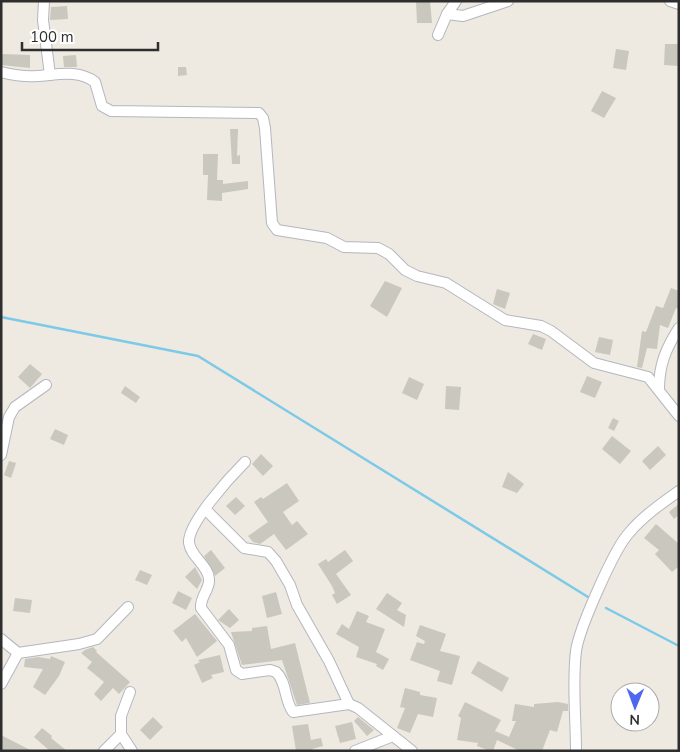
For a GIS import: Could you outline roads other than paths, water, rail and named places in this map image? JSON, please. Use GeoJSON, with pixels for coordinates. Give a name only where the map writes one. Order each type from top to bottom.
{"type":"FeatureCollection","features":[{"type":"Feature","properties":{"kind":"street"},"geometry":{"type":"LineString","coordinates":[[44,1],[43,20],[50,74]]}},
{"type":"Feature","properties":{"kind":"street"},"geometry":{"type":"LineString","coordinates":[[438,35],[447,14],[456,1]]}},
{"type":"Feature","properties":{"kind":"street"},"geometry":{"type":"LineString","coordinates":[[447,14],[463,16],[508,1]]}},
{"type":"Feature","properties":{"kind":"street"},"geometry":{"type":"LineString","coordinates":[[670,1],[679,4]]}},
{"type":"Feature","properties":{"kind":"street"},"geometry":{"type":"LineString","coordinates":[[1,72],[24,76],[50,74],[77,75],[93,80],[96,84],[102,106],[111,111],[259,113],[263,118],[265,128],[272,223],[277,230],[327,238],[344,247],[378,248],[389,254],[405,270],[418,276],[446,283],[505,320],[541,326],[551,331],[594,363],[645,375],[659,389],[666,402],[679,416]]}},
{"type":"Feature","properties":{"kind":"street"},"geometry":{"type":"LineString","coordinates":[[659,389],[659,370],[671,339],[679,328]]}},
{"type":"Feature","properties":{"kind":"street"},"geometry":{"type":"LineString","coordinates":[[1,455],[9,417],[15,407],[46,385]]}},
{"type":"Feature","properties":{"kind":"street"},"geometry":{"type":"LineString","coordinates":[[245,462],[220,489],[193,525],[190,532],[190,544],[208,574],[210,582],[200,600],[201,608],[229,645],[236,670],[242,674],[270,670],[276,672],[293,712],[349,704],[358,708],[412,751]]}},
{"type":"Feature","properties":{"kind":"street"},"geometry":{"type":"LineString","coordinates":[[576,751],[574,672],[576,649],[586,621],[609,568],[628,533],[679,491]]}},
{"type":"Feature","properties":{"kind":"street"},"geometry":{"type":"LineString","coordinates":[[206,510],[244,548],[268,552],[276,560],[297,605],[329,661],[349,704]]}},
{"type":"Feature","properties":{"kind":"street"},"geometry":{"type":"LineString","coordinates":[[1,639],[18,653],[79,644],[97,639],[128,607]]}},
{"type":"Feature","properties":{"kind":"street"},"geometry":{"type":"LineString","coordinates":[[1,684],[18,653]]}},
{"type":"Feature","properties":{"kind":"street"},"geometry":{"type":"LineString","coordinates":[[130,692],[120,716],[121,734],[132,751]]}},
{"type":"Feature","properties":{"kind":"street"},"geometry":{"type":"LineString","coordinates":[[104,751],[121,734]]}},
{"type":"Feature","properties":{"kind":"street"},"geometry":{"type":"LineString","coordinates":[[355,751],[393,736]]}},
{"type":"Feature","properties":{"kind":"waterway"},"geometry":{"type":"LineString","coordinates":[[1,317],[198,356],[588,597]]}},
{"type":"Feature","properties":{"kind":"waterway"},"geometry":{"type":"LineString","coordinates":[[606,608],[679,646]]}}]}
